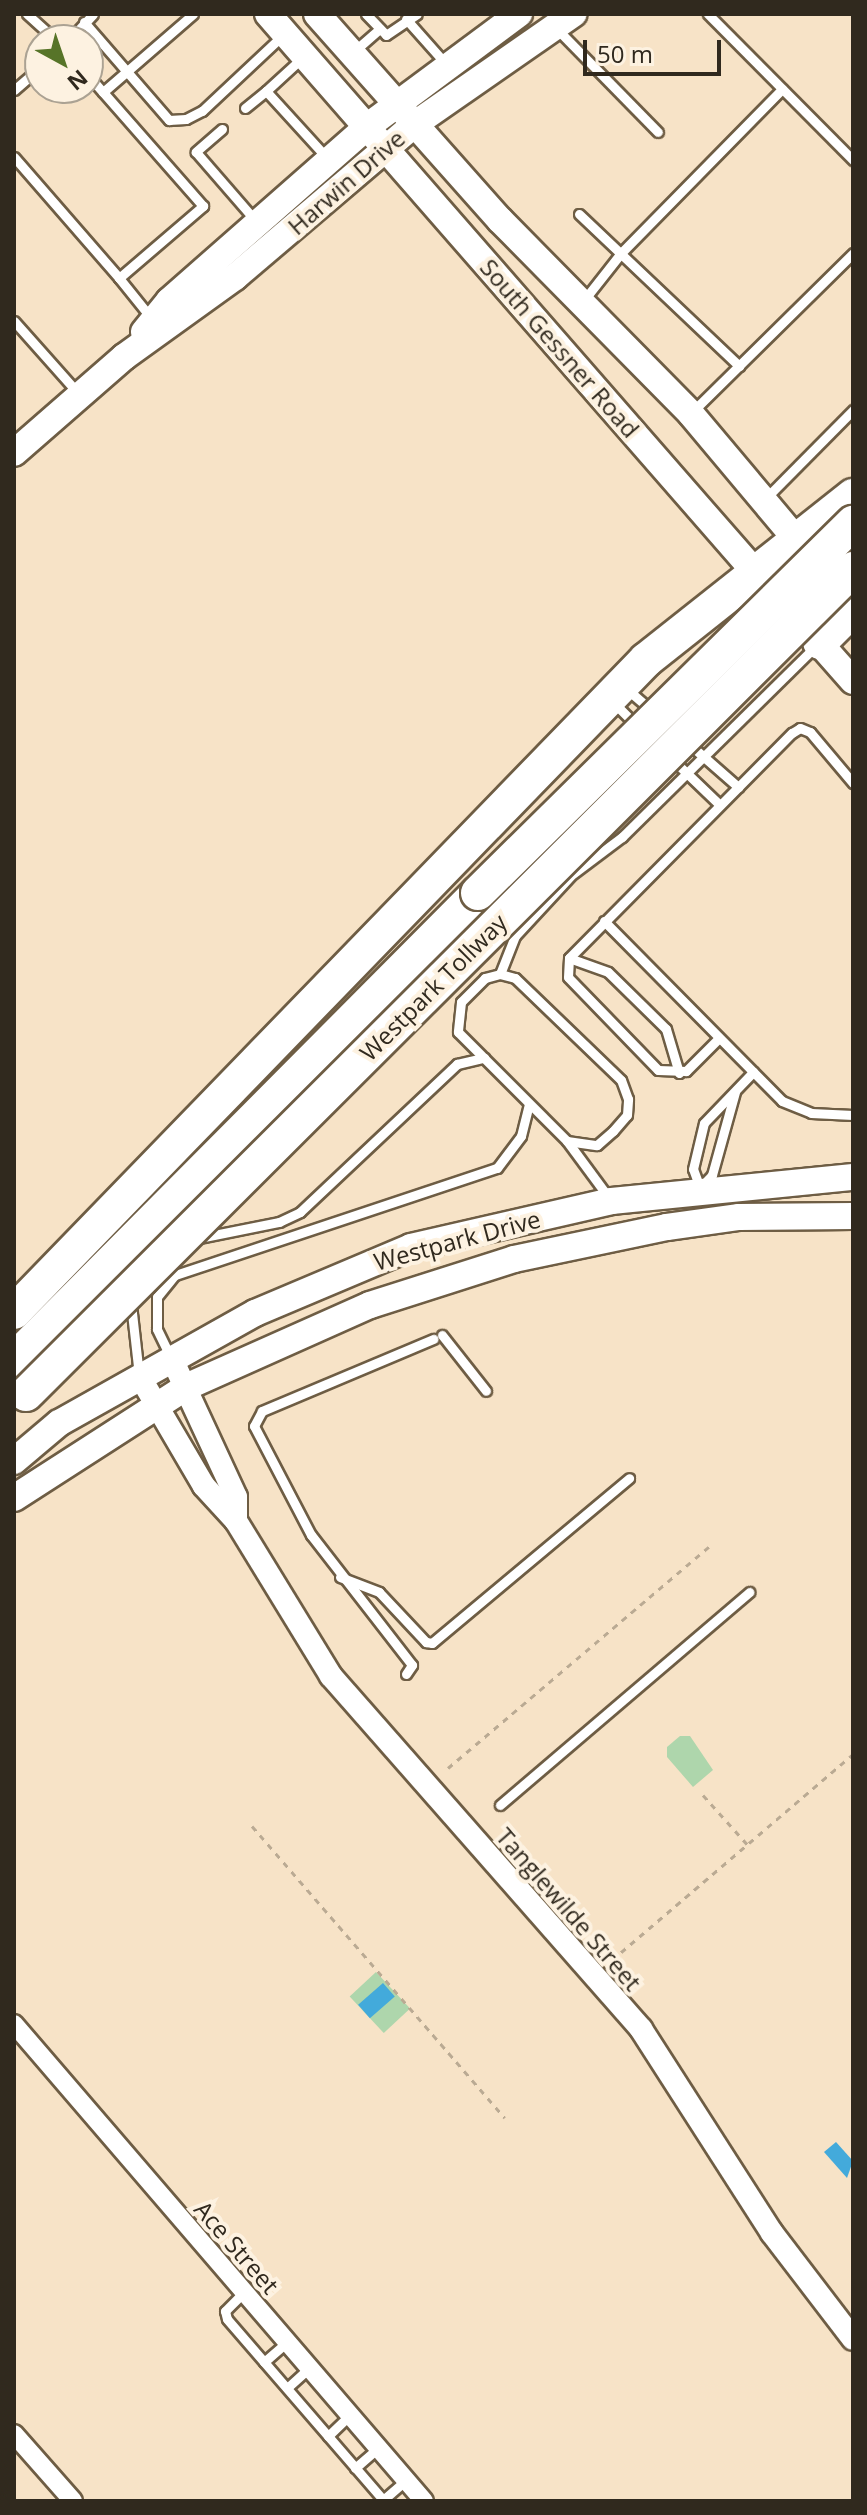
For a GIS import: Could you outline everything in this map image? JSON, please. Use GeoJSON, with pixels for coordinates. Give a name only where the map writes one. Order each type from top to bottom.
{"type":"FeatureCollection","features":[{"type":"Feature","properties":{"kind":"highway"},"geometry":{"type":"LineString","coordinates":[[14,1312],[616,692],[755,573],[853,496]]}},
{"type":"Feature","properties":{"kind":"highway","name":"Westpark Tollway"},"geometry":{"type":"LineString","coordinates":[[14,1360],[478,893],[853,523]]}},
{"type":"Feature","properties":{"kind":"highway","name":"Westpark Tollway"},"geometry":{"type":"LineString","coordinates":[[20,1400],[853,569]]}},
{"type":"Feature","properties":{"kind":"highway"},"geometry":{"type":"LineString","coordinates":[[820,642],[853,606]]}},
{"type":"Feature","properties":{"kind":"main road","name":"South Gessner Road"},"geometry":{"type":"LineString","coordinates":[[317,14],[415,124],[691,414],[853,606]]}},
{"type":"Feature","properties":{"kind":"main road","name":"Harwin Drive"},"geometry":{"type":"LineString","coordinates":[[14,453],[199,290],[258,223],[368,126],[446,64],[519,14]]}},
{"type":"Feature","properties":{"kind":"main road","name":"Harwin Drive"},"geometry":{"type":"LineString","coordinates":[[124,357],[154,320],[199,290],[415,124],[563,20]]}},
{"type":"Feature","properties":{"kind":"main road","name":"South Gessner Road"},"geometry":{"type":"LineString","coordinates":[[276,24],[853,681]]}},
{"type":"Feature","properties":{"kind":"main road","name":"Westpark Drive"},"geometry":{"type":"LineString","coordinates":[[14,1461],[59,1423],[172,1359],[315,1284],[411,1247],[612,1201],[700,1188],[853,1177]]}},
{"type":"Feature","properties":{"kind":"main road"},"geometry":{"type":"LineString","coordinates":[[700,1188],[702,1222]]}},
{"type":"Feature","properties":{"kind":"main road","name":"Westpark Drive"},"geometry":{"type":"LineString","coordinates":[[14,1498],[186,1387],[296,1335],[419,1290],[514,1259],[702,1222],[853,1216]]}},
{"type":"Feature","properties":{"kind":"main road"},"geometry":{"type":"LineString","coordinates":[[411,1247],[419,1290]]}},
{"type":"Feature","properties":{"kind":"street","name":"Tanglewilde Street"},"geometry":{"type":"LineString","coordinates":[[172,1359],[236,1497],[236,1521]]}},
{"type":"Feature","properties":{"kind":"street","name":"Tanglewilde Street"},"geometry":{"type":"LineString","coordinates":[[140,1377],[153,1407],[204,1486],[236,1521],[331,1676],[641,2029],[772,2233],[853,2339]]}},
{"type":"Feature","properties":{"kind":"street","name":"Ace Street"},"geometry":{"type":"LineString","coordinates":[[14,2024],[424,2501]]}},
{"type":"Feature","properties":{"kind":"street"},"geometry":{"type":"LineString","coordinates":[[14,2434],[73,2501]]}},
{"type":"Feature","properties":{"kind":"lane"},"geometry":{"type":"LineString","coordinates":[[93,14],[84,22],[169,120],[186,119],[276,24]]}},
{"type":"Feature","properties":{"kind":"lane"},"geometry":{"type":"LineString","coordinates":[[104,91],[193,14]]}},
{"type":"Feature","properties":{"kind":"lane"},"geometry":{"type":"LineString","coordinates":[[366,14],[388,35],[406,19],[417,14]]}},
{"type":"Feature","properties":{"kind":"lane"},"geometry":{"type":"LineString","coordinates":[[708,14],[853,160]]}},
{"type":"Feature","properties":{"kind":"lane"},"geometry":{"type":"LineString","coordinates":[[406,19],[446,64]]}},
{"type":"Feature","properties":{"kind":"lane"},"geometry":{"type":"LineString","coordinates":[[563,20],[658,132]]}},
{"type":"Feature","properties":{"kind":"lane"},"geometry":{"type":"LineString","coordinates":[[352,53],[380,29]]}},
{"type":"Feature","properties":{"kind":"lane"},"geometry":{"type":"LineString","coordinates":[[245,108],[304,55]]}},
{"type":"Feature","properties":{"kind":"lane"},"geometry":{"type":"LineString","coordinates":[[583,303],[621,253],[782,89]]}},
{"type":"Feature","properties":{"kind":"lane"},"geometry":{"type":"LineString","coordinates":[[266,91],[329,160]]}},
{"type":"Feature","properties":{"kind":"lane"},"geometry":{"type":"LineString","coordinates":[[104,93],[203,206],[119,278]]}},
{"type":"Feature","properties":{"kind":"lane"},"geometry":{"type":"LineString","coordinates":[[222,129],[196,152],[258,223]]}},
{"type":"Feature","properties":{"kind":"lane"},"geometry":{"type":"LineString","coordinates":[[14,157],[154,320]]}},
{"type":"Feature","properties":{"kind":"lane"},"geometry":{"type":"LineString","coordinates":[[579,214],[739,366]]}},
{"type":"Feature","properties":{"kind":"lane"},"geometry":{"type":"LineString","coordinates":[[691,414],[853,253]]}},
{"type":"Feature","properties":{"kind":"lane"},"geometry":{"type":"LineString","coordinates":[[14,321],[80,396]]}},
{"type":"Feature","properties":{"kind":"lane"},"geometry":{"type":"LineString","coordinates":[[763,500],[853,410]]}},
{"type":"Feature","properties":{"kind":"lane"},"geometry":{"type":"LineString","coordinates":[[574,873],[622,837],[820,642]]}},
{"type":"Feature","properties":{"kind":"lane"},"geometry":{"type":"LineString","coordinates":[[616,692],[665,752],[720,805]]}},
{"type":"Feature","properties":{"kind":"lane"},"geometry":{"type":"LineString","coordinates":[[616,692],[703,756],[738,787]]}},
{"type":"Feature","properties":{"kind":"lane"},"geometry":{"type":"LineString","coordinates":[[719,1038],[679,1073],[658,1070],[568,977],[569,958],[800,728],[810,732],[853,783]]}},
{"type":"Feature","properties":{"kind":"lane"},"geometry":{"type":"LineString","coordinates":[[500,974],[515,936],[574,873],[610,824],[662,771],[665,752]]}},
{"type":"Feature","properties":{"kind":"lane"},"geometry":{"type":"LineString","coordinates":[[604,921],[753,1072],[796,1108],[828,1116],[853,1115]]}},
{"type":"Feature","properties":{"kind":"lane"},"geometry":{"type":"LineString","coordinates":[[569,958],[608,972],[666,1029],[679,1073]]}},
{"type":"Feature","properties":{"kind":"lane"},"geometry":{"type":"LineString","coordinates":[[567,1141],[597,1145],[627,1115],[628,1099],[621,1080],[515,978],[500,974],[485,978],[461,1002],[456,1018],[458,1032],[567,1141],[612,1201]]}},
{"type":"Feature","properties":{"kind":"lane"},"geometry":{"type":"LineString","coordinates":[[140,1377],[128,1313],[135,1289],[158,1259],[194,1239],[279,1222],[300,1212],[457,1064],[484,1058]]}},
{"type":"Feature","properties":{"kind":"lane"},"geometry":{"type":"LineString","coordinates":[[735,1092],[712,1175],[700,1188],[693,1169],[704,1123],[753,1072]]}},
{"type":"Feature","properties":{"kind":"lane"},"geometry":{"type":"LineString","coordinates":[[172,1359],[157,1329],[157,1297],[175,1275],[497,1168],[521,1136],[529,1104]]}},
{"type":"Feature","properties":{"kind":"lane"},"geometry":{"type":"LineString","coordinates":[[406,1674],[412,1665],[340,1577],[311,1535],[254,1426],[262,1411],[437,1337],[486,1391]]}},
{"type":"Feature","properties":{"kind":"lane"},"geometry":{"type":"LineString","coordinates":[[340,1577],[379,1592],[426,1642],[432,1643],[629,1478]]}},
{"type":"Feature","properties":{"kind":"lane"},"geometry":{"type":"LineString","coordinates":[[500,1805],[749,1592]]}},
{"type":"Feature","properties":{"kind":"lane"},"geometry":{"type":"LineString","coordinates":[[244,2292],[225,2311],[227,2319],[355,2468],[384,2500],[406,2480]]}},
{"type":"Feature","properties":{"kind":"lane"},"geometry":{"type":"LineString","coordinates":[[264,2362],[287,2342]]}},
{"type":"Feature","properties":{"kind":"lane"},"geometry":{"type":"LineString","coordinates":[[287,2388],[309,2368]]}},
{"type":"Feature","properties":{"kind":"lane"},"geometry":{"type":"LineString","coordinates":[[328,2436],[350,2415]]}},
{"type":"Feature","properties":{"kind":"lane"},"geometry":{"type":"LineString","coordinates":[[355,2468],[378,2448]]}},
{"type":"Feature","properties":{"kind":"path"},"geometry":{"type":"LineString","coordinates":[[448,1768],[710,1546]]}},
{"type":"Feature","properties":{"kind":"path"},"geometry":{"type":"LineString","coordinates":[[612,1960],[853,1754]]}},
{"type":"Feature","properties":{"kind":"path"},"geometry":{"type":"LineString","coordinates":[[703,1795],[747,1844]]}},
{"type":"Feature","properties":{"kind":"path"},"geometry":{"type":"LineString","coordinates":[[252,1826],[505,2118]]}},
{"type":"Feature","properties":{"kind":"green space"},"geometry":{"type":"Polygon","coordinates":[[[680,1736],[690,1736],[713,1770],[693,1787],[667,1757],[667,1747],[680,1736]]]}},
{"type":"Feature","properties":{"kind":"green space"},"geometry":{"type":"Polygon","coordinates":[[[376,1972],[410,2009],[384,2033],[350,1997],[376,1972]]]}},
{"type":"Feature","properties":{"kind":"water"},"geometry":{"type":"Polygon","coordinates":[[[383,1983],[395,1997],[370,2018],[358,2005],[383,1983]]]}},
{"type":"Feature","properties":{"kind":"water"},"geometry":{"type":"Polygon","coordinates":[[[836,2142],[853,2161],[847,2178],[824,2152],[836,2142]]]}}]}
